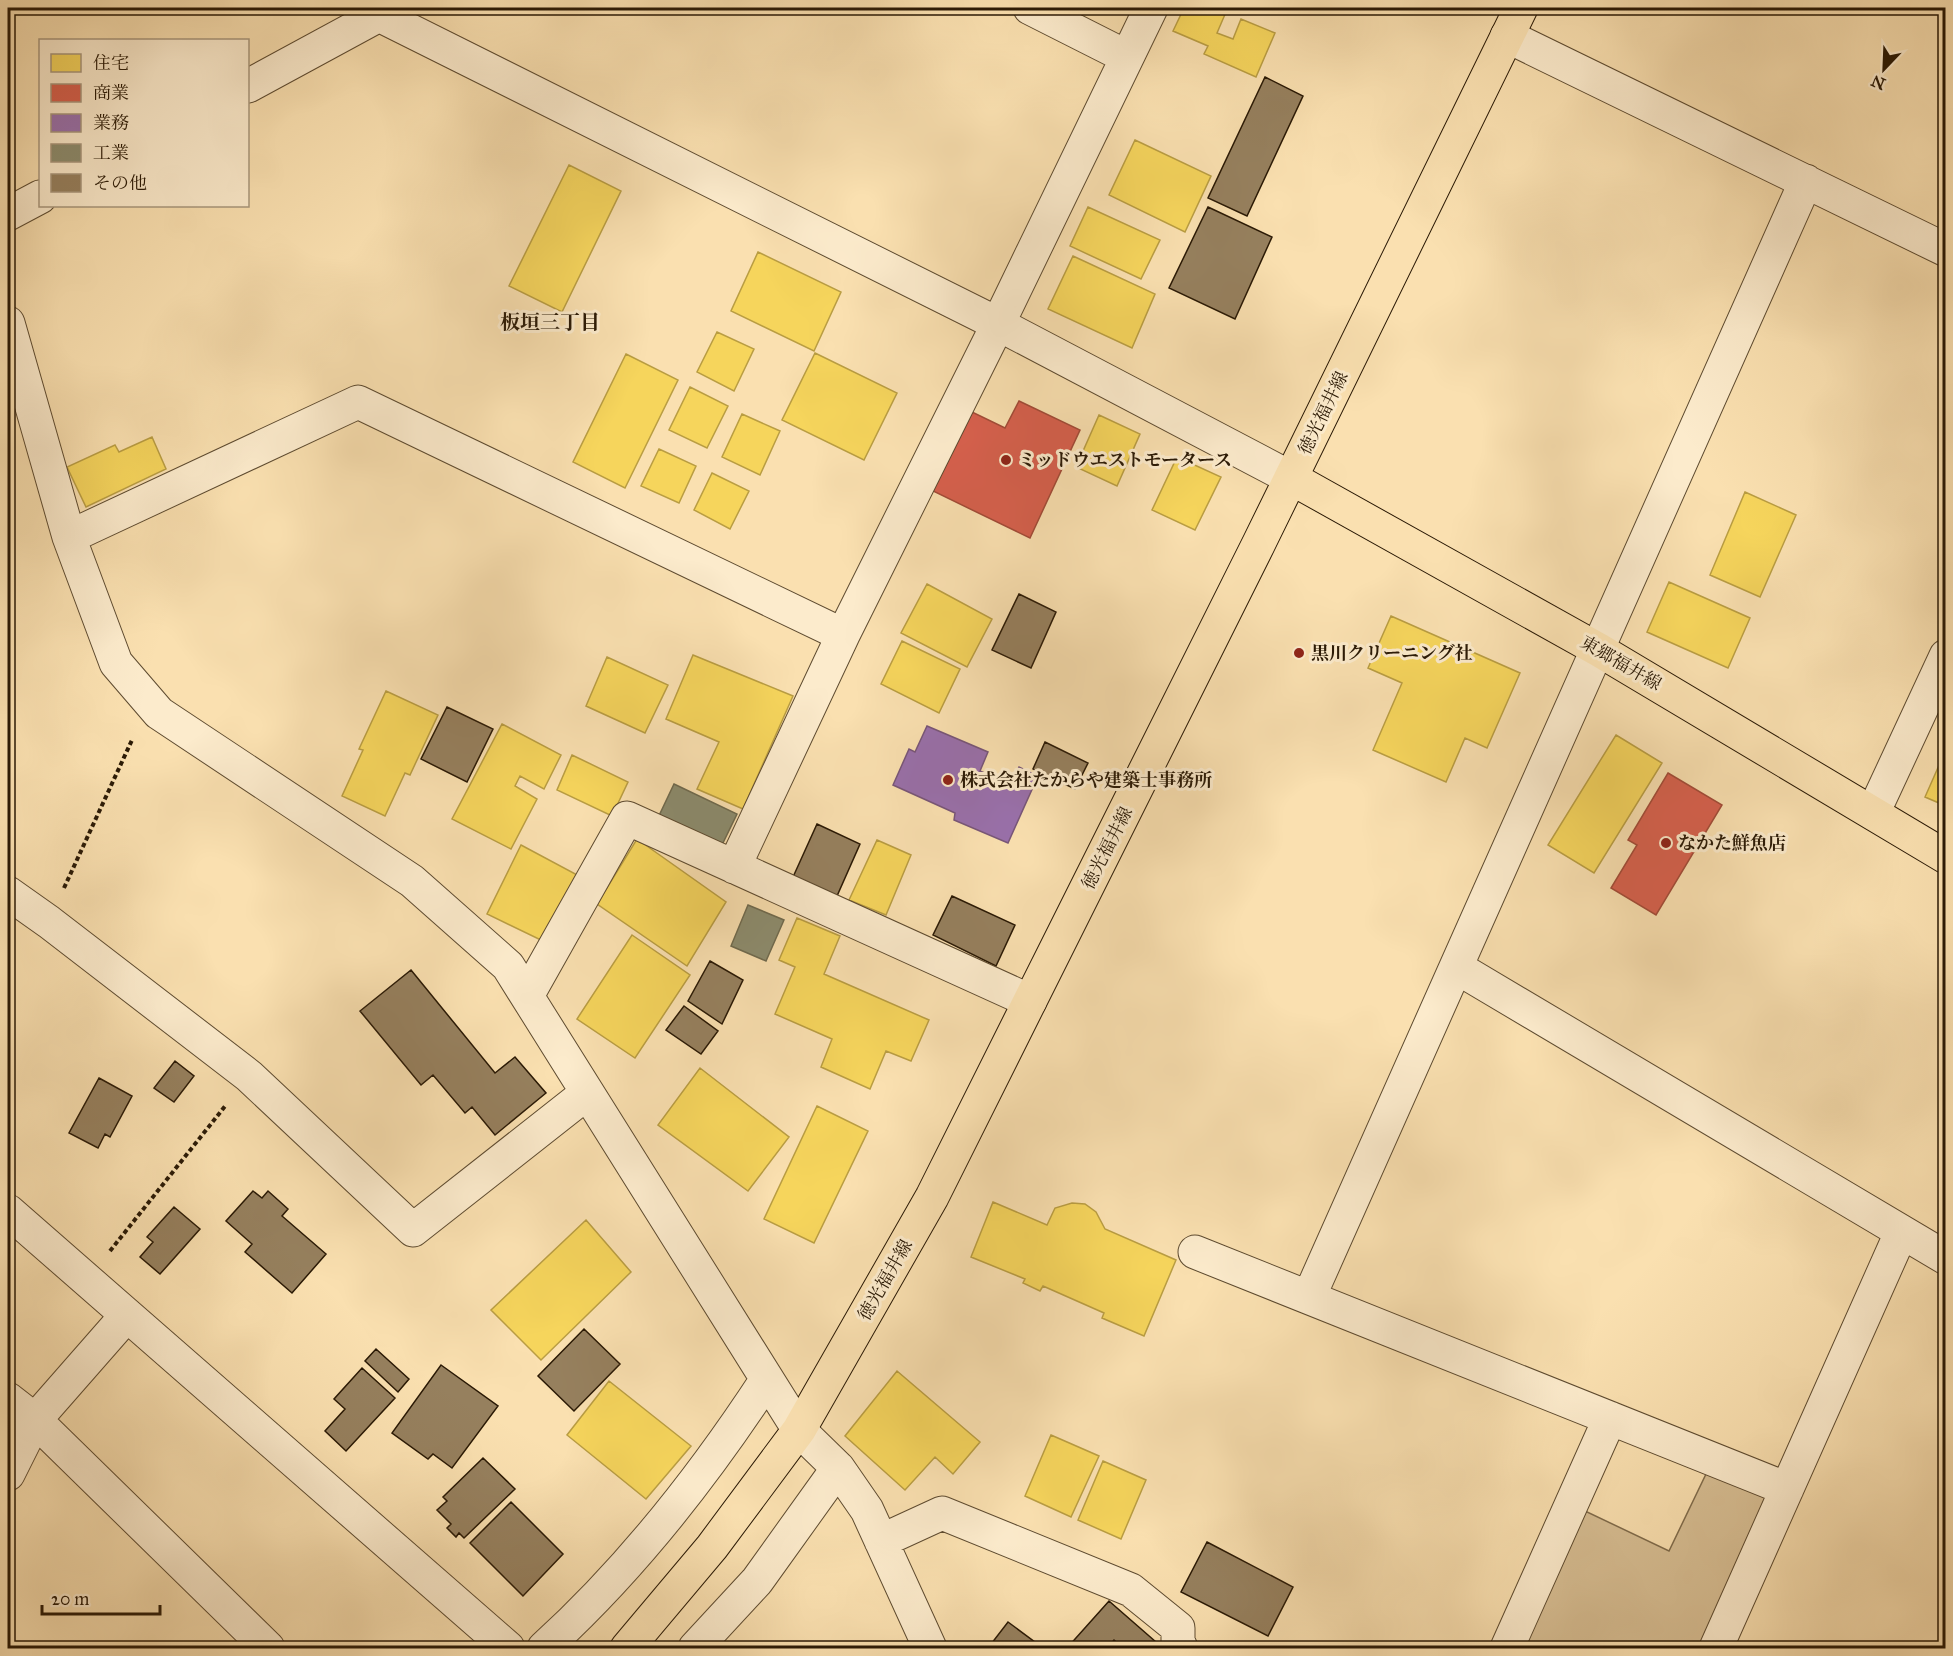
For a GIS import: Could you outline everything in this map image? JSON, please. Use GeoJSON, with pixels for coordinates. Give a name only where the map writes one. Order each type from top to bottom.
{"type":"FeatureCollection","features":[{"type":"Feature","properties":{"kind":"main road","name":"徳光福井線"},"geometry":{"type":"LineString","coordinates":[[627,1648],[712,1547],[799,1431],[932,1197],[1292,478],[1514,22]]}},
{"type":"Feature","properties":{"kind":"main road","name":"東郷福井線"},"geometry":{"type":"LineString","coordinates":[[1292,478],[1599,650],[1946,856]]}},
{"type":"Feature","properties":{"kind":"street"},"geometry":{"type":"LineString","coordinates":[[1030,8],[1127,57]]}},
{"type":"Feature","properties":{"kind":"street"},"geometry":{"type":"LineString","coordinates":[[734,867],[843,635],[998,324],[1151,8]]}},
{"type":"Feature","properties":{"kind":"street"},"geometry":{"type":"LineString","coordinates":[[249,85],[377,11],[998,324],[1292,478]]}},
{"type":"Feature","properties":{"kind":"street"},"geometry":{"type":"LineString","coordinates":[[1514,22],[1806,182],[1946,250]]}},
{"type":"Feature","properties":{"kind":"street"},"geometry":{"type":"LineString","coordinates":[[1309,1297],[1806,182]]}},
{"type":"Feature","properties":{"kind":"street"},"geometry":{"type":"LineString","coordinates":[[8,214],[39,198]]}},
{"type":"Feature","properties":{"kind":"street"},"geometry":{"type":"LineString","coordinates":[[8,323],[69,537],[116,663],[159,713],[412,881],[508,966],[799,1431],[838,1468],[867,1510],[930,1648]]}},
{"type":"Feature","properties":{"kind":"street"},"geometry":{"type":"LineString","coordinates":[[69,537],[358,402],[843,635]]}},
{"type":"Feature","properties":{"kind":"street"},"geometry":{"type":"LineString","coordinates":[[1873,813],[1946,656]]}},
{"type":"Feature","properties":{"kind":"street"},"geometry":{"type":"LineString","coordinates":[[527,996],[627,818],[1030,1001]]}},
{"type":"Feature","properties":{"kind":"street"},"geometry":{"type":"LineString","coordinates":[[8,893],[249,1076],[413,1230],[587,1093]]}},
{"type":"Feature","properties":{"kind":"street"},"geometry":{"type":"LineString","coordinates":[[1456,967],[1946,1258]]}},
{"type":"Feature","properties":{"kind":"street"},"geometry":{"type":"LineString","coordinates":[[8,1211],[508,1648]]}},
{"type":"Feature","properties":{"kind":"street"},"geometry":{"type":"LineString","coordinates":[[1716,1648],[1901,1233]]}},
{"type":"Feature","properties":{"kind":"street"},"geometry":{"type":"LineString","coordinates":[[1195,1252],[1787,1489]]}},
{"type":"Feature","properties":{"kind":"street"},"geometry":{"type":"LineString","coordinates":[[8,1474],[35,1420],[127,1314]]}},
{"type":"Feature","properties":{"kind":"street"},"geometry":{"type":"LineString","coordinates":[[544,1648],[584,1612],[645,1546],[706,1468],[767,1379]]}},
{"type":"Feature","properties":{"kind":"street"},"geometry":{"type":"LineString","coordinates":[[8,1399],[35,1420],[268,1648]]}},
{"type":"Feature","properties":{"kind":"street"},"geometry":{"type":"LineString","coordinates":[[1506,1648],[1610,1418]]}},
{"type":"Feature","properties":{"kind":"street"},"geometry":{"type":"LineString","coordinates":[[695,1648],[757,1581],[838,1468]]}},
{"type":"Feature","properties":{"kind":"street"},"geometry":{"type":"LineString","coordinates":[[881,1541],[942,1513],[1131,1590],[1178,1628],[1178,1641],[1181,1648]]}},
{"type":"Feature","properties":{"kind":"path"},"geometry":{"type":"LineString","coordinates":[[49,922],[135,734]]}},
{"type":"Feature","properties":{"kind":"path"},"geometry":{"type":"LineString","coordinates":[[87,1280],[249,1076]]}},
{"type":"Feature","properties":{"kind":"shaded area"},"geometry":{"type":"Polygon","coordinates":[[[1707,1472],[1766,1498],[1699,1648],[1517,1648],[1583,1510],[1669,1551],[1707,1472]]]}},
{"type":"Feature","properties":{"kind":"building: 住宅"},"geometry":{"type":"Polygon","coordinates":[[[1184,8],[1215,8],[1226,12],[1217,33],[1233,39],[1241,19],[1275,33],[1256,77],[1204,54],[1208,46],[1173,31],[1184,8]]]}},
{"type":"Feature","properties":{"kind":"building: 住宅"},"geometry":{"type":"Polygon","coordinates":[[[1135,140],[1211,176],[1185,232],[1109,195],[1135,140]]]}},
{"type":"Feature","properties":{"kind":"building: 住宅"},"geometry":{"type":"Polygon","coordinates":[[[569,165],[621,191],[562,312],[509,286],[569,165]]]}},
{"type":"Feature","properties":{"kind":"building: 住宅"},"geometry":{"type":"Polygon","coordinates":[[[1088,207],[1160,240],[1141,279],[1070,246],[1088,207]]]}},
{"type":"Feature","properties":{"kind":"building: 住宅"},"geometry":{"type":"Polygon","coordinates":[[[758,252],[841,292],[814,351],[731,311],[758,252]]]}},
{"type":"Feature","properties":{"kind":"building: 住宅"},"geometry":{"type":"Polygon","coordinates":[[[1073,256],[1155,294],[1132,348],[1048,309],[1073,256]]]}},
{"type":"Feature","properties":{"kind":"building: 住宅"},"geometry":{"type":"Polygon","coordinates":[[[717,332],[754,349],[734,391],[697,372],[717,332]]]}},
{"type":"Feature","properties":{"kind":"building: 住宅"},"geometry":{"type":"Polygon","coordinates":[[[815,353],[897,393],[864,460],[782,420],[815,353]]]}},
{"type":"Feature","properties":{"kind":"building: 住宅"},"geometry":{"type":"Polygon","coordinates":[[[626,354],[678,380],[625,488],[573,462],[626,354]]]}},
{"type":"Feature","properties":{"kind":"building: 住宅"},"geometry":{"type":"Polygon","coordinates":[[[690,387],[728,406],[707,448],[669,430],[690,387]]]}},
{"type":"Feature","properties":{"kind":"building: 住宅"},"geometry":{"type":"Polygon","coordinates":[[[742,414],[780,431],[760,475],[722,457],[742,414]]]}},
{"type":"Feature","properties":{"kind":"building: 住宅"},"geometry":{"type":"Polygon","coordinates":[[[1099,415],[1140,434],[1117,486],[1076,467],[1099,415]]]}},
{"type":"Feature","properties":{"kind":"building: 住宅"},"geometry":{"type":"Polygon","coordinates":[[[152,437],[166,469],[86,507],[67,467],[115,445],[119,452],[152,437]]]}},
{"type":"Feature","properties":{"kind":"building: 住宅"},"geometry":{"type":"Polygon","coordinates":[[[659,449],[696,466],[679,503],[641,486],[659,449]]]}},
{"type":"Feature","properties":{"kind":"building: 住宅"},"geometry":{"type":"Polygon","coordinates":[[[1177,457],[1221,477],[1195,530],[1152,510],[1177,457]]]}},
{"type":"Feature","properties":{"kind":"building: 住宅"},"geometry":{"type":"Polygon","coordinates":[[[712,473],[749,491],[730,529],[694,510],[712,473]]]}},
{"type":"Feature","properties":{"kind":"building: 住宅"},"geometry":{"type":"Polygon","coordinates":[[[1745,492],[1796,515],[1760,597],[1710,575],[1745,492]]]}},
{"type":"Feature","properties":{"kind":"building: 住宅"},"geometry":{"type":"Polygon","coordinates":[[[1669,582],[1750,618],[1728,668],[1647,632],[1669,582]]]}},
{"type":"Feature","properties":{"kind":"building: 住宅"},"geometry":{"type":"Polygon","coordinates":[[[927,584],[992,619],[967,667],[901,633],[927,584]]]}},
{"type":"Feature","properties":{"kind":"building: 住宅"},"geometry":{"type":"Polygon","coordinates":[[[1391,616],[1520,673],[1487,748],[1465,738],[1446,782],[1373,750],[1402,683],[1368,668],[1391,616]]]}},
{"type":"Feature","properties":{"kind":"building: 住宅"},"geometry":{"type":"Polygon","coordinates":[[[902,641],[960,669],[939,713],[881,684],[902,641]]]}},
{"type":"Feature","properties":{"kind":"building: 住宅"},"geometry":{"type":"Polygon","coordinates":[[[693,655],[793,696],[743,809],[697,789],[719,742],[666,719],[693,655]]]}},
{"type":"Feature","properties":{"kind":"building: 住宅"},"geometry":{"type":"Polygon","coordinates":[[[607,657],[668,685],[645,733],[586,706],[607,657]]]}},
{"type":"Feature","properties":{"kind":"building: 住宅"},"geometry":{"type":"Polygon","coordinates":[[[386,691],[438,715],[410,775],[405,773],[385,816],[342,796],[363,750],[359,749],[386,691]]]}},
{"type":"Feature","properties":{"kind":"building: 住宅"},"geometry":{"type":"Polygon","coordinates":[[[502,724],[561,755],[544,789],[520,776],[515,786],[537,799],[511,849],[452,819],[502,724]]]}},
{"type":"Feature","properties":{"kind":"building: 住宅"},"geometry":{"type":"Polygon","coordinates":[[[1616,735],[1662,763],[1594,873],[1548,845],[1616,735]]]}},
{"type":"Feature","properties":{"kind":"building: 住宅"},"geometry":{"type":"Polygon","coordinates":[[[1944,754],[1946,755],[1946,806],[1925,797],[1944,754]]]}},
{"type":"Feature","properties":{"kind":"building: 住宅"},"geometry":{"type":"Polygon","coordinates":[[[572,755],[628,782],[612,816],[557,790],[572,755]]]}},
{"type":"Feature","properties":{"kind":"building: 住宅"},"geometry":{"type":"Polygon","coordinates":[[[637,839],[726,902],[687,966],[597,904],[637,839]]]}},
{"type":"Feature","properties":{"kind":"building: 住宅"},"geometry":{"type":"Polygon","coordinates":[[[877,840],[911,855],[886,915],[849,900],[877,840]]]}},
{"type":"Feature","properties":{"kind":"building: 住宅"},"geometry":{"type":"Polygon","coordinates":[[[521,845],[581,877],[545,942],[487,914],[521,845]]]}},
{"type":"Feature","properties":{"kind":"building: 住宅"},"geometry":{"type":"Polygon","coordinates":[[[797,918],[840,936],[824,974],[929,1020],[911,1061],[886,1051],[870,1089],[821,1067],[832,1039],[775,1014],[795,967],[779,960],[797,918]]]}},
{"type":"Feature","properties":{"kind":"building: 住宅"},"geometry":{"type":"Polygon","coordinates":[[[632,935],[690,975],[635,1058],[577,1019],[632,935]]]}},
{"type":"Feature","properties":{"kind":"building: 住宅"},"geometry":{"type":"Polygon","coordinates":[[[700,1068],[789,1137],[748,1191],[658,1125],[700,1068]]]}},
{"type":"Feature","properties":{"kind":"building: 住宅"},"geometry":{"type":"Polygon","coordinates":[[[817,1106],[868,1131],[814,1243],[764,1219],[817,1106]]]}},
{"type":"Feature","properties":{"kind":"building: 住宅"},"geometry":{"type":"Polygon","coordinates":[[[993,1202],[1047,1225],[1055,1208],[1072,1203],[1085,1204],[1096,1212],[1105,1229],[1176,1260],[1144,1336],[1102,1318],[1104,1313],[1043,1286],[1040,1291],[1023,1283],[1025,1279],[971,1257],[993,1202]]]}},
{"type":"Feature","properties":{"kind":"building: 住宅"},"geometry":{"type":"Polygon","coordinates":[[[586,1220],[631,1272],[541,1360],[491,1310],[586,1220]]]}},
{"type":"Feature","properties":{"kind":"building: 住宅"},"geometry":{"type":"Polygon","coordinates":[[[897,1371],[980,1442],[953,1474],[935,1457],[905,1490],[845,1436],[897,1371]]]}},
{"type":"Feature","properties":{"kind":"building: 住宅"},"geometry":{"type":"Polygon","coordinates":[[[609,1381],[691,1446],[646,1499],[567,1435],[609,1381]]]}},
{"type":"Feature","properties":{"kind":"building: 住宅"},"geometry":{"type":"Polygon","coordinates":[[[1051,1435],[1099,1456],[1071,1517],[1025,1496],[1051,1435]]]}},
{"type":"Feature","properties":{"kind":"building: 住宅"},"geometry":{"type":"Polygon","coordinates":[[[1103,1461],[1146,1480],[1121,1539],[1078,1520],[1103,1461]]]}},
{"type":"Feature","properties":{"kind":"building: 商業","name":"ミッドウエストモータース"},"geometry":{"type":"Polygon","coordinates":[[[1019,401],[1080,430],[1030,538],[931,490],[970,411],[1005,428],[1019,401]]]}},
{"type":"Feature","properties":{"kind":"building: 商業","name":"なかた鮮魚店"},"geometry":{"type":"Polygon","coordinates":[[[1668,773],[1722,805],[1656,915],[1611,888],[1637,845],[1628,840],[1668,773]]]}},
{"type":"Feature","properties":{"kind":"building: 業務","name":"株式会社たからや建築士事務所"},"geometry":{"type":"Polygon","coordinates":[[[927,726],[988,752],[980,771],[1011,785],[1019,767],[1038,776],[1008,843],[954,820],[955,813],[893,785],[909,749],[915,752],[927,726]]]}},
{"type":"Feature","properties":{"kind":"building: 工業"},"geometry":{"type":"Polygon","coordinates":[[[674,784],[737,814],[720,849],[657,820],[674,784]]]}},
{"type":"Feature","properties":{"kind":"building: 工業"},"geometry":{"type":"Polygon","coordinates":[[[748,905],[784,920],[766,961],[731,946],[748,905]]]}},
{"type":"Feature","properties":{"kind":"building: その他"},"geometry":{"type":"Polygon","coordinates":[[[1265,77],[1303,96],[1247,216],[1208,198],[1265,77]]]}},
{"type":"Feature","properties":{"kind":"building: その他"},"geometry":{"type":"Polygon","coordinates":[[[1208,207],[1272,237],[1235,319],[1169,288],[1208,207]]]}},
{"type":"Feature","properties":{"kind":"building: その他"},"geometry":{"type":"Polygon","coordinates":[[[1019,594],[1056,612],[1031,668],[992,650],[1019,594]]]}},
{"type":"Feature","properties":{"kind":"building: その他"},"geometry":{"type":"Polygon","coordinates":[[[447,707],[493,729],[467,782],[421,759],[447,707]]]}},
{"type":"Feature","properties":{"kind":"building: その他"},"geometry":{"type":"Polygon","coordinates":[[[1045,742],[1088,763],[1075,789],[1033,769],[1045,742]]]}},
{"type":"Feature","properties":{"kind":"building: その他"},"geometry":{"type":"Polygon","coordinates":[[[817,824],[860,844],[837,896],[793,877],[817,824]]]}},
{"type":"Feature","properties":{"kind":"building: その他"},"geometry":{"type":"Polygon","coordinates":[[[952,896],[1015,925],[996,966],[933,935],[952,896]]]}},
{"type":"Feature","properties":{"kind":"building: その他"},"geometry":{"type":"Polygon","coordinates":[[[710,961],[743,980],[722,1024],[688,1001],[710,961]]]}},
{"type":"Feature","properties":{"kind":"building: その他"},"geometry":{"type":"Polygon","coordinates":[[[411,970],[495,1073],[515,1057],[546,1093],[495,1135],[472,1107],[465,1113],[433,1075],[421,1085],[360,1011],[411,970]]]}},
{"type":"Feature","properties":{"kind":"building: その他"},"geometry":{"type":"Polygon","coordinates":[[[684,1006],[718,1031],[701,1054],[666,1030],[684,1006]]]}},
{"type":"Feature","properties":{"kind":"building: その他"},"geometry":{"type":"Polygon","coordinates":[[[175,1061],[194,1076],[174,1102],[154,1088],[175,1061]]]}},
{"type":"Feature","properties":{"kind":"building: その他"},"geometry":{"type":"Polygon","coordinates":[[[99,1078],[132,1096],[110,1137],[105,1134],[98,1148],[69,1133],[99,1078]]]}},
{"type":"Feature","properties":{"kind":"building: その他"},"geometry":{"type":"Polygon","coordinates":[[[253,1191],[262,1198],[268,1191],[288,1209],[282,1216],[326,1254],[292,1293],[245,1252],[252,1244],[226,1221],[253,1191]]]}},
{"type":"Feature","properties":{"kind":"building: その他"},"geometry":{"type":"Polygon","coordinates":[[[174,1207],[200,1229],[160,1274],[140,1257],[153,1242],[147,1237],[174,1207]]]}},
{"type":"Feature","properties":{"kind":"building: その他"},"geometry":{"type":"Polygon","coordinates":[[[584,1329],[620,1364],[574,1411],[538,1376],[584,1329]]]}},
{"type":"Feature","properties":{"kind":"building: その他"},"geometry":{"type":"Polygon","coordinates":[[[376,1349],[409,1379],[398,1392],[365,1361],[376,1349]]]}},
{"type":"Feature","properties":{"kind":"building: その他"},"geometry":{"type":"Polygon","coordinates":[[[441,1365],[498,1406],[452,1468],[433,1454],[428,1459],[392,1433],[441,1365]]]}},
{"type":"Feature","properties":{"kind":"building: その他"},"geometry":{"type":"Polygon","coordinates":[[[362,1368],[395,1398],[346,1451],[325,1431],[345,1409],[334,1399],[362,1368]]]}},
{"type":"Feature","properties":{"kind":"building: その他"},"geometry":{"type":"Polygon","coordinates":[[[483,1458],[515,1489],[464,1538],[459,1533],[456,1537],[447,1528],[451,1524],[437,1510],[447,1501],[443,1497],[483,1458]]]}},
{"type":"Feature","properties":{"kind":"building: その他"},"geometry":{"type":"Polygon","coordinates":[[[511,1502],[563,1554],[523,1596],[470,1543],[511,1502]]]}},
{"type":"Feature","properties":{"kind":"building: その他"},"geometry":{"type":"Polygon","coordinates":[[[1207,1542],[1293,1587],[1268,1636],[1181,1592],[1207,1542]]]}},
{"type":"Feature","properties":{"kind":"building: その他"},"geometry":{"type":"Polygon","coordinates":[[[1109,1601],[1156,1642],[1150,1648],[1123,1648],[1114,1640],[1107,1648],[1067,1648],[1109,1601]]]}},
{"type":"Feature","properties":{"kind":"building: その他"},"geometry":{"type":"Polygon","coordinates":[[[1008,1622],[1043,1648],[988,1648],[1008,1622]]]}},
{"type":"Feature","properties":{"kind":"place","name":"ミッドウエストモータース"},"geometry":{"type":"Point","coordinates":[1006,460]}},
{"type":"Feature","properties":{"kind":"place","name":"黒川クリーニング社"},"geometry":{"type":"Point","coordinates":[1299,653]}},
{"type":"Feature","properties":{"kind":"place","name":"株式会社たからや建築士事務所"},"geometry":{"type":"Point","coordinates":[948,780]}},
{"type":"Feature","properties":{"kind":"place","name":"なかた鮮魚店"},"geometry":{"type":"Point","coordinates":[1666,843]}},
{"type":"Feature","properties":{"kind":"district","name":"板垣三丁目"},"geometry":{"type":"Point","coordinates":[550,322]}}]}
